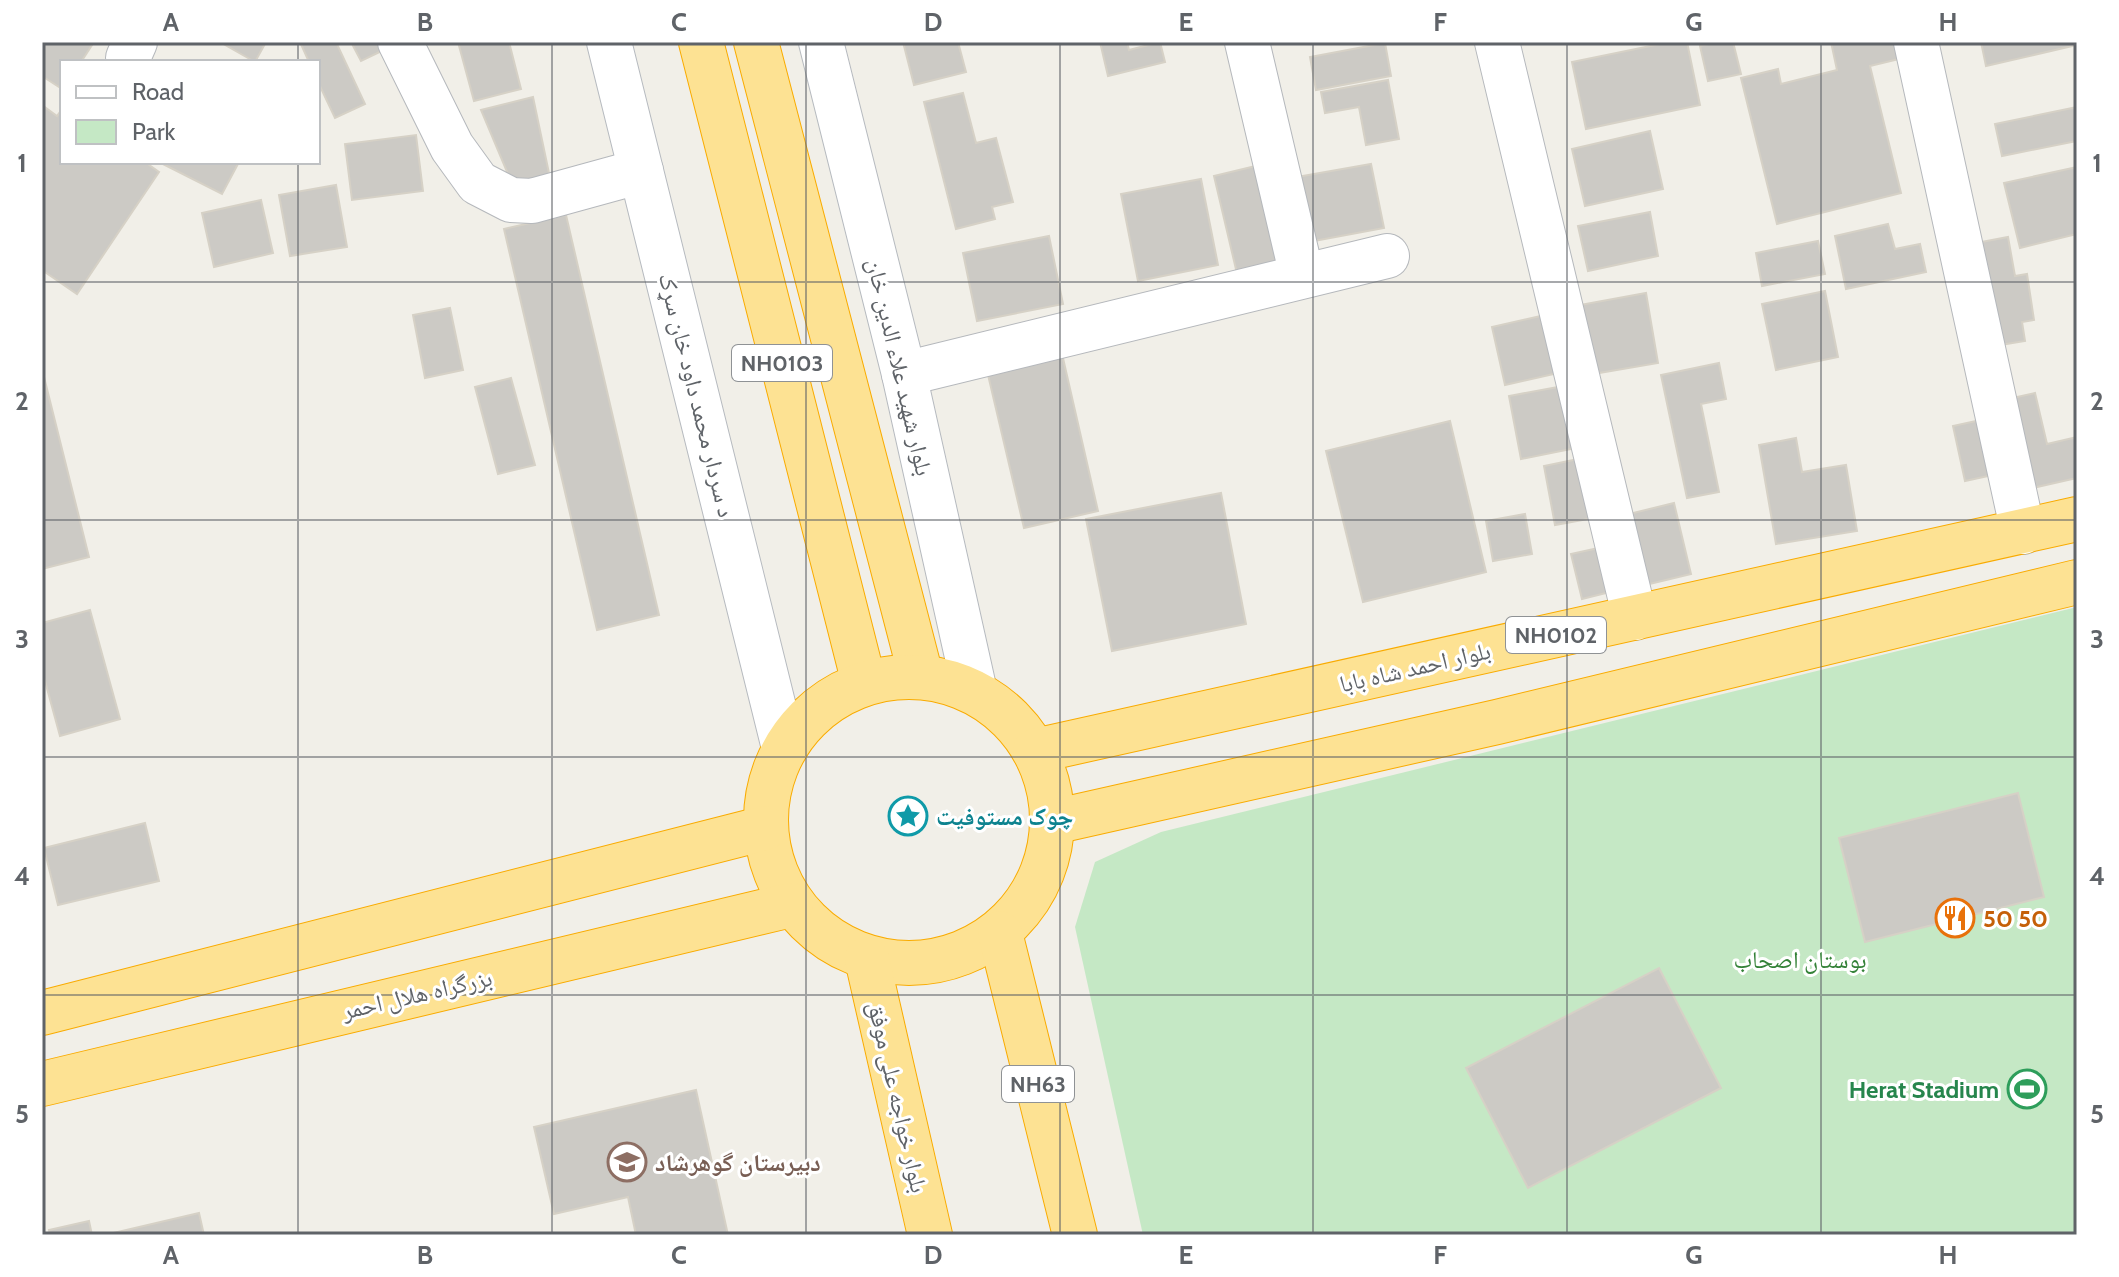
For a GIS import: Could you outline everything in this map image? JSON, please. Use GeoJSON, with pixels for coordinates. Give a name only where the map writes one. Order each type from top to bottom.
{"type":"FeatureCollection","features":[{"type":"Feature","properties":{"kind":"highway","name":"NH0103"},"geometry":{"type":"LineString","coordinates":[[701,42],[864,683]]}},
{"type":"Feature","properties":{"kind":"highway","name":"NH0103"},"geometry":{"type":"LineString","coordinates":[[756,42],[921,676]]}},
{"type":"Feature","properties":{"kind":"highway","name":"بلوار احمد شاه بابا"},"geometry":{"type":"LineString","coordinates":[[1035,751],[2077,519]]}},
{"type":"Feature","properties":{"kind":"highway"},"geometry":{"type":"LineString","coordinates":[[1053,822],[1497,722],[2077,582]]}},
{"type":"Feature","properties":{"kind":"highway"},"geometry":{"type":"LineString","coordinates":[[921,676],[975,692],[1009,718],[1035,751],[1048,785],[1053,822],[1046,863],[1028,902],[1000,933],[960,956],[914,965],[867,959],[825,939],[791,905],[773,868],[765,828],[769,786],[784,748],[812,714],[836,696],[864,683],[891,677],[921,676]]}},
{"type":"Feature","properties":{"kind":"highway"},"geometry":{"type":"LineString","coordinates":[[42,1013],[765,828]]}},
{"type":"Feature","properties":{"kind":"highway","name":"بزرگراه هلال احمر"},"geometry":{"type":"LineString","coordinates":[[42,1084],[791,905]]}},
{"type":"Feature","properties":{"kind":"highway","name":"NH63"},"geometry":{"type":"LineString","coordinates":[[1000,933],[1075,1235]]}},
{"type":"Feature","properties":{"kind":"highway","name":"بلوار خواجه علی موفق"},"geometry":{"type":"LineString","coordinates":[[867,959],[930,1235]]}},
{"type":"Feature","properties":{"kind":"street"},"geometry":{"type":"LineString","coordinates":[[400,42],[452,147],[478,183],[511,200],[532,201],[641,171]]}},
{"type":"Feature","properties":{"kind":"street","name":"د سردار محمد داود خان سړک"},"geometry":{"type":"LineString","coordinates":[[609,42],[784,748]]}},
{"type":"Feature","properties":{"kind":"street","name":"بلوار شهید علاء الدین خان"},"geometry":{"type":"LineString","coordinates":[[821,42],[904,374],[975,692]]}},
{"type":"Feature","properties":{"kind":"street"},"geometry":{"type":"LineString","coordinates":[[1247,42],[1302,276]]}},
{"type":"Feature","properties":{"kind":"street"},"geometry":{"type":"LineString","coordinates":[[1497,42],[1635,618]]}},
{"type":"Feature","properties":{"kind":"street"},"geometry":{"type":"LineString","coordinates":[[1916,42],[2023,532]]}},
{"type":"Feature","properties":{"kind":"street"},"geometry":{"type":"LineString","coordinates":[[904,374],[1387,256]]}},
{"type":"Feature","properties":{"kind":"green space","name":"بوستان اصحاب"},"geometry":{"type":"Polygon","coordinates":[[[2077,607],[2077,1235],[1143,1235],[1075,927],[1095,862],[1161,832],[2077,607]]]}},
{"type":"Feature","properties":{"kind":"building"},"geometry":{"type":"Polygon","coordinates":[[[42,42],[94,42],[82,60],[60,60],[60,88],[42,76],[42,42]]]}},
{"type":"Feature","properties":{"kind":"building"},"geometry":{"type":"Polygon","coordinates":[[[220,42],[266,42],[256,60],[220,42]]]}},
{"type":"Feature","properties":{"kind":"building"},"geometry":{"type":"Polygon","coordinates":[[[300,42],[336,42],[365,104],[335,118],[320,86],[320,60],[308,60],[300,42]]]}},
{"type":"Feature","properties":{"kind":"building"},"geometry":{"type":"Polygon","coordinates":[[[351,42],[387,42],[390,47],[361,61],[351,42]]]}},
{"type":"Feature","properties":{"kind":"building"},"geometry":{"type":"Polygon","coordinates":[[[458,42],[509,42],[521,89],[474,101],[458,42]]]}},
{"type":"Feature","properties":{"kind":"building"},"geometry":{"type":"Polygon","coordinates":[[[903,42],[958,42],[966,72],[914,85],[903,42]]]}},
{"type":"Feature","properties":{"kind":"building"},"geometry":{"type":"Polygon","coordinates":[[[1100,42],[1127,42],[1129,50],[1160,42],[1165,62],[1108,76],[1100,42]]]}},
{"type":"Feature","properties":{"kind":"building"},"geometry":{"type":"Polygon","coordinates":[[[1670,42],[1687,42],[1700,105],[1586,129],[1572,62],[1670,42]]]}},
{"type":"Feature","properties":{"kind":"building"},"geometry":{"type":"Polygon","coordinates":[[[1733,42],[1741,74],[1708,81],[1700,46],[1733,42]]]}},
{"type":"Feature","properties":{"kind":"building"},"geometry":{"type":"Polygon","coordinates":[[[1831,42],[1895,42],[1899,59],[1870,66],[1901,193],[1777,224],[1741,78],[1778,69],[1781,84],[1837,70],[1831,42]]]}},
{"type":"Feature","properties":{"kind":"building"},"geometry":{"type":"Polygon","coordinates":[[[1981,42],[2077,42],[2077,45],[1986,66],[1981,42]]]}},
{"type":"Feature","properties":{"kind":"building"},"geometry":{"type":"Polygon","coordinates":[[[1385,43],[1391,76],[1316,90],[1310,57],[1385,43]]]}},
{"type":"Feature","properties":{"kind":"building"},"geometry":{"type":"Polygon","coordinates":[[[1388,80],[1399,139],[1366,145],[1359,107],[1325,113],[1321,92],[1388,80]]]}},
{"type":"Feature","properties":{"kind":"building"},"geometry":{"type":"Polygon","coordinates":[[[963,93],[976,143],[996,138],[1013,202],[992,207],[995,219],[956,229],[924,102],[963,93]]]}},
{"type":"Feature","properties":{"kind":"building"},"geometry":{"type":"Polygon","coordinates":[[[533,97],[550,178],[513,186],[481,110],[533,97]]]}},
{"type":"Feature","properties":{"kind":"building"},"geometry":{"type":"Polygon","coordinates":[[[42,105],[57,116],[60,112],[60,164],[148,164],[159,172],[77,294],[42,270],[42,105]]]}},
{"type":"Feature","properties":{"kind":"building"},"geometry":{"type":"Polygon","coordinates":[[[2077,107],[2077,141],[2002,156],[1995,124],[2077,107]]]}},
{"type":"Feature","properties":{"kind":"building"},"geometry":{"type":"Polygon","coordinates":[[[1650,131],[1663,189],[1585,206],[1572,149],[1650,131]]]}},
{"type":"Feature","properties":{"kind":"building"},"geometry":{"type":"Polygon","coordinates":[[[416,135],[423,191],[352,200],[345,144],[416,135]]]}},
{"type":"Feature","properties":{"kind":"building"},"geometry":{"type":"Polygon","coordinates":[[[163,164],[238,164],[222,194],[163,164]]]}},
{"type":"Feature","properties":{"kind":"building"},"geometry":{"type":"Polygon","coordinates":[[[1264,164],[1289,270],[1239,282],[1214,176],[1264,164]]]}},
{"type":"Feature","properties":{"kind":"building"},"geometry":{"type":"Polygon","coordinates":[[[1371,164],[1384,228],[1303,243],[1291,178],[1371,164]]]}},
{"type":"Feature","properties":{"kind":"building"},"geometry":{"type":"Polygon","coordinates":[[[2077,167],[2077,234],[2020,248],[2004,183],[2077,167]]]}},
{"type":"Feature","properties":{"kind":"building"},"geometry":{"type":"Polygon","coordinates":[[[1201,179],[1218,265],[1138,281],[1121,194],[1201,179]]]}},
{"type":"Feature","properties":{"kind":"building"},"geometry":{"type":"Polygon","coordinates":[[[336,185],[347,247],[290,256],[279,195],[336,185]]]}},
{"type":"Feature","properties":{"kind":"building"},"geometry":{"type":"Polygon","coordinates":[[[261,200],[273,253],[214,267],[202,213],[261,200]]]}},
{"type":"Feature","properties":{"kind":"building"},"geometry":{"type":"Polygon","coordinates":[[[1650,212],[1658,256],[1588,271],[1578,226],[1650,212]]]}},
{"type":"Feature","properties":{"kind":"building"},"geometry":{"type":"Polygon","coordinates":[[[566,215],[659,615],[597,630],[504,229],[566,215]]]}},
{"type":"Feature","properties":{"kind":"building"},"geometry":{"type":"Polygon","coordinates":[[[1888,224],[1895,249],[1920,244],[1926,272],[1846,289],[1835,236],[1888,224]]]}},
{"type":"Feature","properties":{"kind":"building"},"geometry":{"type":"Polygon","coordinates":[[[1049,236],[1063,304],[977,321],[963,253],[1049,236]]]}},
{"type":"Feature","properties":{"kind":"building"},"geometry":{"type":"Polygon","coordinates":[[[2008,237],[2015,276],[2027,274],[2034,320],[2022,322],[2025,341],[1994,346],[1976,243],[2008,237]]]}},
{"type":"Feature","properties":{"kind":"building"},"geometry":{"type":"Polygon","coordinates":[[[1818,241],[1825,274],[1762,286],[1756,253],[1818,241]]]}},
{"type":"Feature","properties":{"kind":"building"},"geometry":{"type":"Polygon","coordinates":[[[1825,291],[1838,357],[1776,370],[1762,304],[1825,291]]]}},
{"type":"Feature","properties":{"kind":"building"},"geometry":{"type":"Polygon","coordinates":[[[1646,293],[1658,363],[1593,374],[1580,305],[1646,293]]]}},
{"type":"Feature","properties":{"kind":"building"},"geometry":{"type":"Polygon","coordinates":[[[450,308],[463,370],[425,378],[413,315],[450,308]]]}},
{"type":"Feature","properties":{"kind":"building"},"geometry":{"type":"Polygon","coordinates":[[[1554,313],[1567,371],[1505,385],[1492,327],[1554,313]]]}},
{"type":"Feature","properties":{"kind":"building"},"geometry":{"type":"Polygon","coordinates":[[[1060,345],[1098,511],[1024,528],[985,362],[1060,345]]]}},
{"type":"Feature","properties":{"kind":"building"},"geometry":{"type":"Polygon","coordinates":[[[1719,363],[1726,399],[1701,404],[1719,492],[1687,498],[1661,375],[1719,363]]]}},
{"type":"Feature","properties":{"kind":"building"},"geometry":{"type":"Polygon","coordinates":[[[42,378],[89,557],[42,569],[42,378]]]}},
{"type":"Feature","properties":{"kind":"building"},"geometry":{"type":"Polygon","coordinates":[[[511,378],[535,465],[498,474],[475,387],[511,378]]]}},
{"type":"Feature","properties":{"kind":"building"},"geometry":{"type":"Polygon","coordinates":[[[1569,385],[1581,447],[1521,459],[1509,396],[1569,385]]]}},
{"type":"Feature","properties":{"kind":"building"},"geometry":{"type":"Polygon","coordinates":[[[2035,393],[2047,444],[2077,437],[2077,478],[2028,489],[2008,399],[2035,393]]]}},
{"type":"Feature","properties":{"kind":"building"},"geometry":{"type":"Polygon","coordinates":[[[1990,418],[2002,473],[1965,481],[1953,426],[1990,418]]]}},
{"type":"Feature","properties":{"kind":"building"},"geometry":{"type":"Polygon","coordinates":[[[1450,421],[1486,572],[1363,602],[1326,451],[1450,421]]]}},
{"type":"Feature","properties":{"kind":"building"},"geometry":{"type":"Polygon","coordinates":[[[1796,438],[1802,472],[1846,465],[1857,531],[1776,544],[1759,445],[1796,438]]]}},
{"type":"Feature","properties":{"kind":"building"},"geometry":{"type":"Polygon","coordinates":[[[1588,457],[1599,517],[1555,525],[1544,466],[1588,457]]]}},
{"type":"Feature","properties":{"kind":"building"},"geometry":{"type":"Polygon","coordinates":[[[1221,493],[1246,624],[1112,651],[1086,519],[1221,493]]]}},
{"type":"Feature","properties":{"kind":"building"},"geometry":{"type":"Polygon","coordinates":[[[1674,503],[1691,574],[1641,586],[1625,515],[1674,503]]]}},
{"type":"Feature","properties":{"kind":"building"},"geometry":{"type":"Polygon","coordinates":[[[1525,514],[1532,554],[1493,561],[1486,521],[1525,514]]]}},
{"type":"Feature","properties":{"kind":"building"},"geometry":{"type":"Polygon","coordinates":[[[1603,547],[1614,591],[1582,599],[1571,554],[1603,547]]]}},
{"type":"Feature","properties":{"kind":"building"},"geometry":{"type":"Polygon","coordinates":[[[90,610],[120,719],[60,736],[42,670],[42,623],[90,610]]]}},
{"type":"Feature","properties":{"kind":"building"},"geometry":{"type":"Polygon","coordinates":[[[2018,793],[2044,897],[1865,942],[1839,838],[2018,793]]]}},
{"type":"Feature","properties":{"kind":"building"},"geometry":{"type":"Polygon","coordinates":[[[145,823],[159,881],[58,905],[44,848],[145,823]]]}},
{"type":"Feature","properties":{"kind":"building"},"geometry":{"type":"Polygon","coordinates":[[[1659,968],[1721,1088],[1528,1188],[1466,1068],[1659,968]]]}},
{"type":"Feature","properties":{"kind":"building","name":"دبیرستان گوهرشاد"},"geometry":{"type":"Polygon","coordinates":[[[696,1090],[728,1235],[636,1235],[628,1197],[554,1214],[534,1127],[696,1090]]]}},
{"type":"Feature","properties":{"kind":"building"},"geometry":{"type":"Polygon","coordinates":[[[199,1213],[204,1235],[105,1235],[199,1213]]]}},
{"type":"Feature","properties":{"kind":"building"},"geometry":{"type":"Polygon","coordinates":[[[89,1221],[92,1235],[50,1235],[49,1230],[89,1221]]]}},
{"type":"Feature","properties":{"kind":"place","name":"چوک مستوفیت"},"geometry":{"type":"Point","coordinates":[908,816]}},
{"type":"Feature","properties":{"kind":"place","name":"50 50"},"geometry":{"type":"Point","coordinates":[1955,918]}},
{"type":"Feature","properties":{"kind":"place","name":"Herat Stadium"},"geometry":{"type":"Point","coordinates":[2027,1089]}},
{"type":"Feature","properties":{"kind":"place","name":"دبیرستان گوهرشاد"},"geometry":{"type":"Point","coordinates":[627,1162]}}]}
